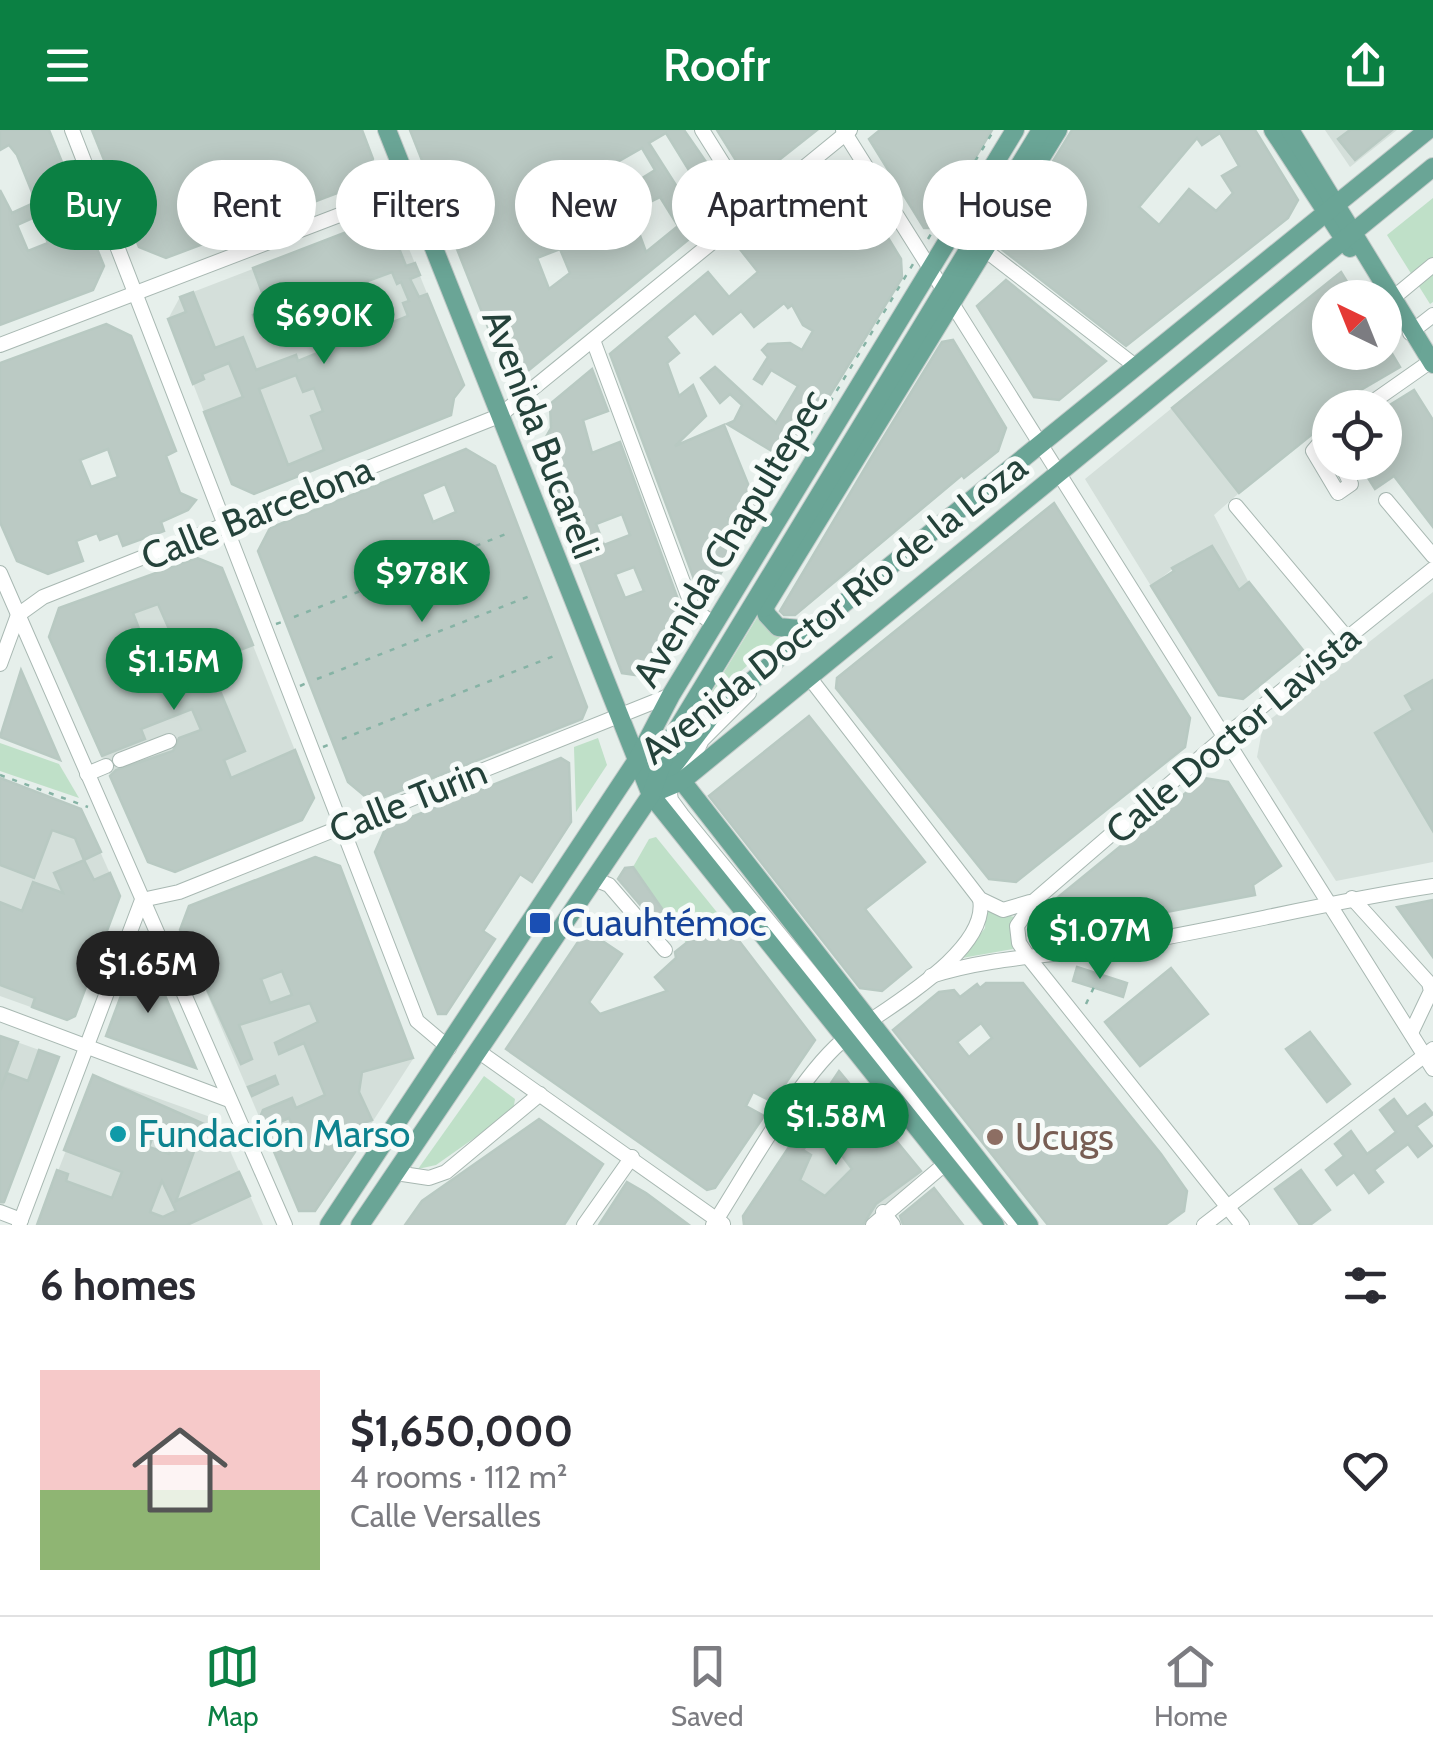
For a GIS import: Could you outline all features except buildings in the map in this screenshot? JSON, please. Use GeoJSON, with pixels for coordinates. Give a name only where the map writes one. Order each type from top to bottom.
{"type":"FeatureCollection","features":[{"type":"Feature","properties":{"kind":"main road","name":"Avenida Bucareli"},"geometry":{"type":"LineString","coordinates":[[387,130],[399,160]]}},
{"type":"Feature","properties":{"kind":"main road","name":"Avenida Chapultepec"},"geometry":{"type":"LineString","coordinates":[[329,1225],[637,760],[921,266],[1015,130]]}},
{"type":"Feature","properties":{"kind":"main road","name":"Avenida Chapultepec"},"geometry":{"type":"LineString","coordinates":[[360,1225],[594,879],[667,784],[670,741],[947,297],[1045,130]]}},
{"type":"Feature","properties":{"kind":"main road","name":"Avenida Chapultepec"},"geometry":{"type":"LineString","coordinates":[[1040,160],[1058,130]]}},
{"type":"Feature","properties":{"kind":"main road"},"geometry":{"type":"LineString","coordinates":[[1273,130],[1379,280]]}},
{"type":"Feature","properties":{"kind":"main road"},"geometry":{"type":"LineString","coordinates":[[1290,130],[1330,207]]}},
{"type":"Feature","properties":{"kind":"main road","name":"Avenida Doctor Río de la Loza"},"geometry":{"type":"LineString","coordinates":[[667,784],[711,716],[810,630],[1428,130]]}},
{"type":"Feature","properties":{"kind":"main road","name":"Avenida Doctor Río de la Loza"},"geometry":{"type":"LineString","coordinates":[[667,784],[808,678],[1433,167]]}},
{"type":"Feature","properties":{"kind":"main road","name":"Avenida Bucareli"},"geometry":{"type":"LineString","coordinates":[[434,250],[618,718],[637,760],[667,784]]}},
{"type":"Feature","properties":{"kind":"main road","name":"Avenida Chapultepec"},"geometry":{"type":"LineString","coordinates":[[947,297],[985,250]]}},
{"type":"Feature","properties":{"kind":"main road"},"geometry":{"type":"LineString","coordinates":[[1402,315],[1432,363]]}},
{"type":"Feature","properties":{"kind":"main road"},"geometry":{"type":"LineString","coordinates":[[761,600],[778,627],[810,630]]}},
{"type":"Feature","properties":{"kind":"main road"},"geometry":{"type":"LineString","coordinates":[[667,784],[858,1029],[1028,1225]]}},
{"type":"Feature","properties":{"kind":"main road"},"geometry":{"type":"LineString","coordinates":[[667,784],[859,1004],[858,1029],[946,1163],[995,1225]]}},
{"type":"Feature","properties":{"kind":"street"},"geometry":{"type":"LineString","coordinates":[[72,130],[418,1021],[449,1048]]}},
{"type":"Feature","properties":{"kind":"street"},"geometry":{"type":"LineString","coordinates":[[702,130],[721,160]]}},
{"type":"Feature","properties":{"kind":"street"},"geometry":{"type":"LineString","coordinates":[[846,131],[921,266],[947,297],[1326,904],[1430,1058],[1204,1225]]}},
{"type":"Feature","properties":{"kind":"street","name":"Calle Barcelona"},"geometry":{"type":"LineString","coordinates":[[811,160],[846,131]]}},
{"type":"Feature","properties":{"kind":"street"},"geometry":{"type":"LineString","coordinates":[[0,344],[136,296],[336,217]]}},
{"type":"Feature","properties":{"kind":"street","name":"Calle Barcelona"},"geometry":{"type":"LineString","coordinates":[[18,615],[43,598],[500,416],[703,250]]}},
{"type":"Feature","properties":{"kind":"street"},"geometry":{"type":"LineString","coordinates":[[985,250],[1134,366]]}},
{"type":"Feature","properties":{"kind":"street"},"geometry":{"type":"LineString","coordinates":[[1402,290],[1433,265]]}},
{"type":"Feature","properties":{"kind":"street"},"geometry":{"type":"LineString","coordinates":[[1412,332],[1433,316]]}},
{"type":"Feature","properties":{"kind":"street"},"geometry":{"type":"LineString","coordinates":[[592,340],[693,608],[714,624]]}},
{"type":"Feature","properties":{"kind":"street"},"geometry":{"type":"LineString","coordinates":[[1391,390],[1432,363]]}},
{"type":"Feature","properties":{"kind":"street"},"geometry":{"type":"LineString","coordinates":[[1330,480],[1338,493],[1350,484],[1348,480]]}},
{"type":"Feature","properties":{"kind":"street"},"geometry":{"type":"LineString","coordinates":[[1386,500],[1433,556]]}},
{"type":"Feature","properties":{"kind":"street"},"geometry":{"type":"LineString","coordinates":[[1236,506],[1348,638]]}},
{"type":"Feature","properties":{"kind":"street","name":"Calle Doctor Lavista"},"geometry":{"type":"LineString","coordinates":[[1035,900],[1223,738],[1433,569]]}},
{"type":"Feature","properties":{"kind":"street"},"geometry":{"type":"LineString","coordinates":[[0,572],[285,1225]]}},
{"type":"Feature","properties":{"kind":"street"},"geometry":{"type":"LineString","coordinates":[[667,784],[695,710],[761,600]]}},
{"type":"Feature","properties":{"kind":"street"},"geometry":{"type":"LineString","coordinates":[[0,664],[18,615]]}},
{"type":"Feature","properties":{"kind":"street"},"geometry":{"type":"LineString","coordinates":[[808,678],[980,899],[1004,910],[1035,900]]}},
{"type":"Feature","properties":{"kind":"street","name":"Calle Turin"},"geometry":{"type":"LineString","coordinates":[[142,900],[179,892],[671,695]]}},
{"type":"Feature","properties":{"kind":"street"},"geometry":{"type":"LineString","coordinates":[[87,774],[169,740]]}},
{"type":"Feature","properties":{"kind":"street"},"geometry":{"type":"LineString","coordinates":[[594,879],[609,885],[665,950]]}},
{"type":"Feature","properties":{"kind":"street"},"geometry":{"type":"LineString","coordinates":[[931,976],[1433,886]]}},
{"type":"Feature","properties":{"kind":"street"},"geometry":{"type":"LineString","coordinates":[[1352,898],[1429,982],[1432,991],[1411,1033]]}},
{"type":"Feature","properties":{"kind":"street"},"geometry":{"type":"LineString","coordinates":[[478,1051],[632,1157],[718,1223],[826,1055],[931,976],[977,932],[982,912],[980,899]]}},
{"type":"Feature","properties":{"kind":"street"},"geometry":{"type":"LineString","coordinates":[[0,1212],[20,1222],[142,900]]}},
{"type":"Feature","properties":{"kind":"street"},"geometry":{"type":"LineString","coordinates":[[1035,900],[1017,926],[1019,943],[1242,1225]]}},
{"type":"Feature","properties":{"kind":"street"},"geometry":{"type":"LineString","coordinates":[[0,1014],[229,1100]]}},
{"type":"Feature","properties":{"kind":"street"},"geometry":{"type":"LineString","coordinates":[[858,1029],[1018,1225]]}},
{"type":"Feature","properties":{"kind":"street"},"geometry":{"type":"LineString","coordinates":[[396,1173],[429,1178],[446,1172],[540,1094]]}},
{"type":"Feature","properties":{"kind":"street"},"geometry":{"type":"LineString","coordinates":[[779,1094],[790,1108]]}},
{"type":"Feature","properties":{"kind":"street"},"geometry":{"type":"LineString","coordinates":[[584,1225],[632,1157]]}},
{"type":"Feature","properties":{"kind":"street"},"geometry":{"type":"LineString","coordinates":[[873,1225],[883,1212],[946,1163]]}},
{"type":"Feature","properties":{"kind":"street"},"geometry":{"type":"LineString","coordinates":[[883,1212],[893,1225]]}},
{"type":"Feature","properties":{"kind":"path"},"geometry":{"type":"LineString","coordinates":[[976,160],[994,130]]}},
{"type":"Feature","properties":{"kind":"path"},"geometry":{"type":"LineString","coordinates":[[778,487],[921,266]]}},
{"type":"Feature","properties":{"kind":"path"},"geometry":{"type":"LineString","coordinates":[[294,617],[511,532]]}},
{"type":"Feature","properties":{"kind":"path"},"geometry":{"type":"LineString","coordinates":[[318,679],[535,594]]}},
{"type":"Feature","properties":{"kind":"path"},"geometry":{"type":"LineString","coordinates":[[342,740],[559,654]]}},
{"type":"Feature","properties":{"kind":"path"},"geometry":{"type":"LineString","coordinates":[[0,775],[104,813]]}},
{"type":"Feature","properties":{"kind":"path"},"geometry":{"type":"LineString","coordinates":[[1078,1020],[1094,988]]}},
{"type":"Feature","properties":{"kind":"shaded area"},"geometry":{"type":"Polygon","coordinates":[[[1325,130],[1397,130],[1350,167],[1325,130]]]}},
{"type":"Feature","properties":{"kind":"shaded area"},"geometry":{"type":"Polygon","coordinates":[[[336,237],[336,250],[410,250],[464,385],[254,494],[232,484],[168,319],[180,297],[302,250],[316,250],[316,244],[336,237]]]}},
{"type":"Feature","properties":{"kind":"shaded area"},"geometry":{"type":"Polygon","coordinates":[[[1172,408],[1239,493],[1214,515],[1249,583],[1239,590],[1185,559],[1151,586],[1085,479],[1172,408]]]}},
{"type":"Feature","properties":{"kind":"shaded area"},"geometry":{"type":"Polygon","coordinates":[[[197,558],[222,568],[314,798],[302,820],[175,872],[148,862],[49,637],[197,558]]]}},
{"type":"Feature","properties":{"kind":"shaded area"},"geometry":{"type":"Polygon","coordinates":[[[1433,592],[1433,862],[1336,881],[1257,757],[1263,725],[1433,592]]]}},
{"type":"Feature","properties":{"kind":"shaded area"},"geometry":{"type":"Polygon","coordinates":[[[0,779],[81,809],[120,896],[75,1016],[67,1020],[0,996],[0,779]]]}},
{"type":"Feature","properties":{"kind":"shaded area"},"geometry":{"type":"Polygon","coordinates":[[[316,856],[340,867],[413,1059],[315,1211],[299,1211],[180,930],[189,906],[316,856]]]}},
{"type":"Feature","properties":{"kind":"shaded area"},"geometry":{"type":"Polygon","coordinates":[[[0,1036],[59,1057],[0,1214],[0,1036]]]}},
{"type":"Feature","properties":{"kind":"shaded area"},"geometry":{"type":"Polygon","coordinates":[[[839,1071],[922,1172],[865,1225],[746,1225],[743,1216],[839,1071]]]}},
{"type":"Feature","properties":{"kind":"shaded area"},"geometry":{"type":"Polygon","coordinates":[[[95,1076],[216,1119],[263,1225],[37,1225],[95,1076]]]}},
{"type":"Feature","properties":{"kind":"green space"},"geometry":{"type":"Polygon","coordinates":[[[1433,198],[1433,302],[1430,304],[1387,235],[1433,198]]]}},
{"type":"Feature","properties":{"kind":"green space"},"geometry":{"type":"Polygon","coordinates":[[[758,616],[780,638],[707,700],[758,616]]]}},
{"type":"Feature","properties":{"kind":"green space"},"geometry":{"type":"Polygon","coordinates":[[[598,738],[607,765],[576,812],[574,747],[598,738]]]}},
{"type":"Feature","properties":{"kind":"green space"},"geometry":{"type":"Polygon","coordinates":[[[0,743],[59,764],[79,798],[0,771],[0,743]]]}},
{"type":"Feature","properties":{"kind":"green space"},"geometry":{"type":"Polygon","coordinates":[[[656,837],[720,916],[686,943],[633,867],[649,839],[656,837]]]}},
{"type":"Feature","properties":{"kind":"green space"},"geometry":{"type":"Polygon","coordinates":[[[986,909],[1014,917],[1010,931],[1013,949],[962,958],[985,928],[986,909]]]}},
{"type":"Feature","properties":{"kind":"green space"},"geometry":{"type":"Polygon","coordinates":[[[484,1076],[515,1099],[513,1111],[436,1165],[418,1169],[484,1076]]]}},
{"type":"Feature","properties":{"kind":"place","name":"Cuauhtémoc"},"geometry":{"type":"Point","coordinates":[540,923]}},
{"type":"Feature","properties":{"kind":"place","name":"Fundación Marso"},"geometry":{"type":"Point","coordinates":[118,1134]}},
{"type":"Feature","properties":{"kind":"place","name":"Ucugs"},"geometry":{"type":"Point","coordinates":[995,1137]}}]}
